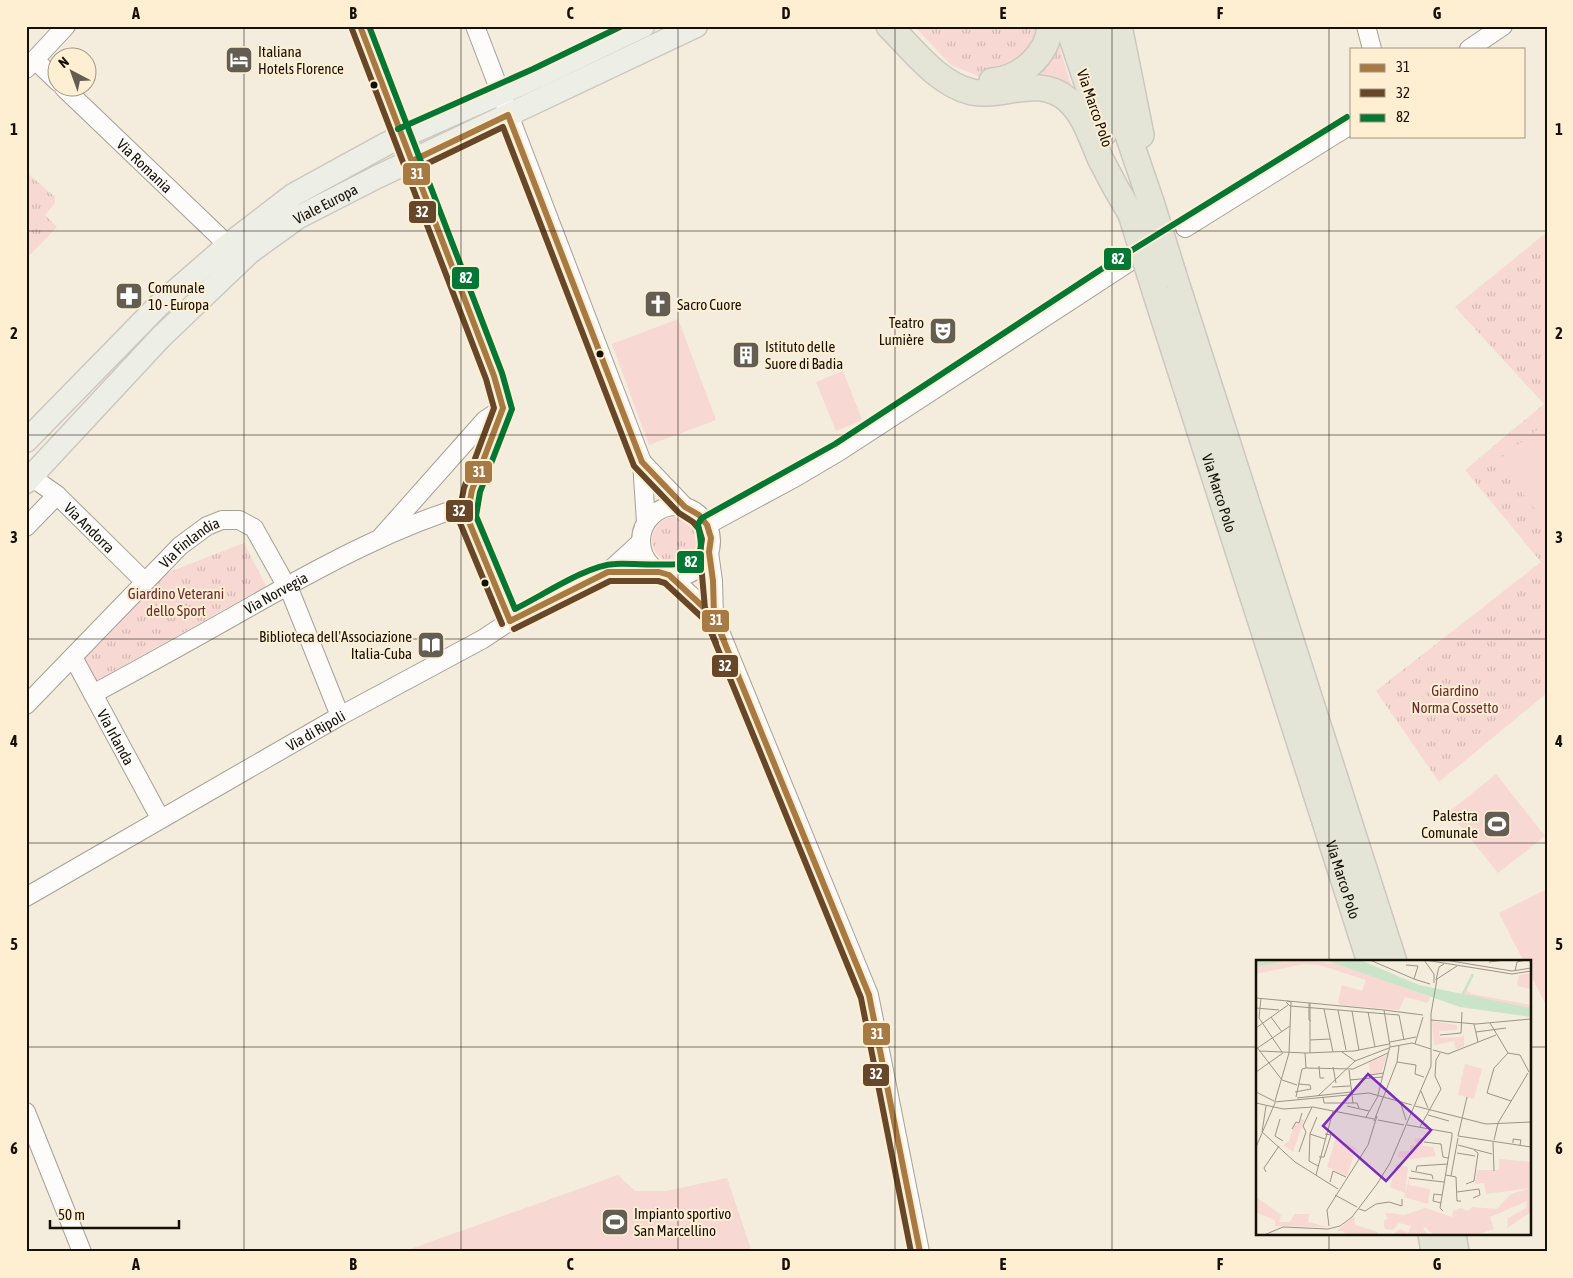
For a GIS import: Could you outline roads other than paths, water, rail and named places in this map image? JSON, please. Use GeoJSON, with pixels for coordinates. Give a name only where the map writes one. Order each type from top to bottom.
{"type":"FeatureCollection","features":[{"type":"Feature","properties":{"kind":"highway"},"geometry":{"type":"LineString","coordinates":[[889,26],[951,85],[972,92],[984,93],[1036,87],[1057,92],[1068,99],[1078,110],[1109,175],[1141,208]]}},
{"type":"Feature","properties":{"kind":"highway"},"geometry":{"type":"LineString","coordinates":[[905,26],[948,68],[975,81],[994,81],[1011,77],[1030,64],[1046,45],[1050,26]]}},
{"type":"Feature","properties":{"kind":"highway","name":"Via Marco Polo"},"geometry":{"type":"LineString","coordinates":[[1068,26],[1141,208]]}},
{"type":"Feature","properties":{"kind":"highway","name":"Via Marco Polo"},"geometry":{"type":"LineString","coordinates":[[1094,26],[1112,88],[1141,208],[1369,960]]}},
{"type":"Feature","properties":{"kind":"highway"},"geometry":{"type":"LineString","coordinates":[[1119,26],[1140,122],[1141,208]]}},
{"type":"Feature","properties":{"kind":"highway","name":"Via Marco Polo"},"geometry":{"type":"LineString","coordinates":[[1165,284],[1393,960]]}},
{"type":"Feature","properties":{"kind":"highway"},"geometry":{"type":"LineString","coordinates":[[1431,1236],[1434,1252]]}},
{"type":"Feature","properties":{"kind":"highway"},"geometry":{"type":"LineString","coordinates":[[1453,1236],[1456,1252]]}},
{"type":"Feature","properties":{"kind":"main road"},"geometry":{"type":"LineString","coordinates":[[360,26],[412,161]]}},
{"type":"Feature","properties":{"kind":"main road","name":"Viale Europa"},"geometry":{"type":"LineString","coordinates":[[26,441],[153,311],[228,245],[293,195],[402,137],[644,26]]}},
{"type":"Feature","properties":{"kind":"main road","name":"Viale Europa"},"geometry":{"type":"LineString","coordinates":[[28,477],[161,338],[250,252],[297,218],[696,26]]}},
{"type":"Feature","properties":{"kind":"street"},"geometry":{"type":"LineString","coordinates":[[48,76],[30,64],[66,26]]}},
{"type":"Feature","properties":{"kind":"street"},"geometry":{"type":"LineString","coordinates":[[475,26],[642,462],[646,522],[641,542],[644,555],[714,617]]}},
{"type":"Feature","properties":{"kind":"street"},"geometry":{"type":"LineString","coordinates":[[1366,26],[1372,48]]}},
{"type":"Feature","properties":{"kind":"street"},"geometry":{"type":"LineString","coordinates":[[1470,48],[1503,26]]}},
{"type":"Feature","properties":{"kind":"street","name":"Via Romania"},"geometry":{"type":"LineString","coordinates":[[74,98],[228,245]]}},
{"type":"Feature","properties":{"kind":"street"},"geometry":{"type":"LineString","coordinates":[[1185,228],[1350,125]]}},
{"type":"Feature","properties":{"kind":"street"},"geometry":{"type":"LineString","coordinates":[[412,161],[494,376],[503,408],[468,505],[469,524],[510,621]]}},
{"type":"Feature","properties":{"kind":"street"},"geometry":{"type":"LineString","coordinates":[[707,525],[840,451],[1131,262]]}},
{"type":"Feature","properties":{"kind":"street","name":"Via Norvegia"},"geometry":{"type":"LineString","coordinates":[[380,538],[485,420],[503,408]]}},
{"type":"Feature","properties":{"kind":"street"},"geometry":{"type":"LineString","coordinates":[[642,462],[685,507],[700,515],[707,525],[711,538],[709,552],[713,581],[714,617],[869,995],[920,1252]]}},
{"type":"Feature","properties":{"kind":"street","name":"Via Andorra"},"geometry":{"type":"LineString","coordinates":[[28,477],[57,495],[144,582]]}},
{"type":"Feature","properties":{"kind":"street"},"geometry":{"type":"LineString","coordinates":[[26,527],[57,495]]}},
{"type":"Feature","properties":{"kind":"street","name":"Via Norvegia"},"geometry":{"type":"LineString","coordinates":[[93,694],[288,586],[380,538],[442,513],[468,505]]}},
{"type":"Feature","properties":{"kind":"street"},"geometry":{"type":"LineString","coordinates":[[646,522],[652,515],[663,509],[672,506],[685,507]]}},
{"type":"Feature","properties":{"kind":"street","name":"Via Finlandia"},"geometry":{"type":"LineString","coordinates":[[26,705],[180,546],[197,533],[217,522],[234,520],[250,525],[258,533],[288,586],[340,716]]}},
{"type":"Feature","properties":{"kind":"street","name":"Via di Ripoli"},"geometry":{"type":"LineString","coordinates":[[26,897],[160,818],[340,716],[483,639],[510,621],[608,572],[641,542]]}},
{"type":"Feature","properties":{"kind":"street"},"geometry":{"type":"LineString","coordinates":[[664,574],[684,575],[697,569],[709,552]]}},
{"type":"Feature","properties":{"kind":"street","name":"Via di Ripoli"},"geometry":{"type":"LineString","coordinates":[[608,572],[664,574]]}},
{"type":"Feature","properties":{"kind":"street","name":"Via Irlanda"},"geometry":{"type":"LineString","coordinates":[[73,657],[160,818]]}},
{"type":"Feature","properties":{"kind":"street"},"geometry":{"type":"LineString","coordinates":[[26,1112],[82,1252]]}},
{"type":"Feature","properties":{"kind":"place","name":"Italiana Hotels Florence"},"geometry":{"type":"Point","coordinates":[239,60]}},
{"type":"Feature","properties":{"kind":"place","name":"Comunale 10 - Europa"},"geometry":{"type":"Point","coordinates":[129,296]}},
{"type":"Feature","properties":{"kind":"place","name":"Sacro Cuore"},"geometry":{"type":"Point","coordinates":[658,304]}},
{"type":"Feature","properties":{"kind":"place","name":"Teatro Lumière"},"geometry":{"type":"Point","coordinates":[943,331]}},
{"type":"Feature","properties":{"kind":"place","name":"Istituto delle Suore di Badia"},"geometry":{"type":"Point","coordinates":[746,355]}},
{"type":"Feature","properties":{"kind":"place","name":"Biblioteca dell'Associazione Italia-Cuba"},"geometry":{"type":"Point","coordinates":[431,645]}},
{"type":"Feature","properties":{"kind":"place","name":"Palestra Comunale"},"geometry":{"type":"Point","coordinates":[1497,824]}},
{"type":"Feature","properties":{"kind":"place","name":"Impianto sportivo San Marcellino"},"geometry":{"type":"Point","coordinates":[615,1222]}},
{"type":"Feature","properties":{"kind":"park label","name":"Giardino Veterani dello Sport"},"geometry":{"type":"Point","coordinates":[176,602]}},
{"type":"Feature","properties":{"kind":"park label","name":"Giardino Norma Cossetto"},"geometry":{"type":"Point","coordinates":[1455,698]}}]}
